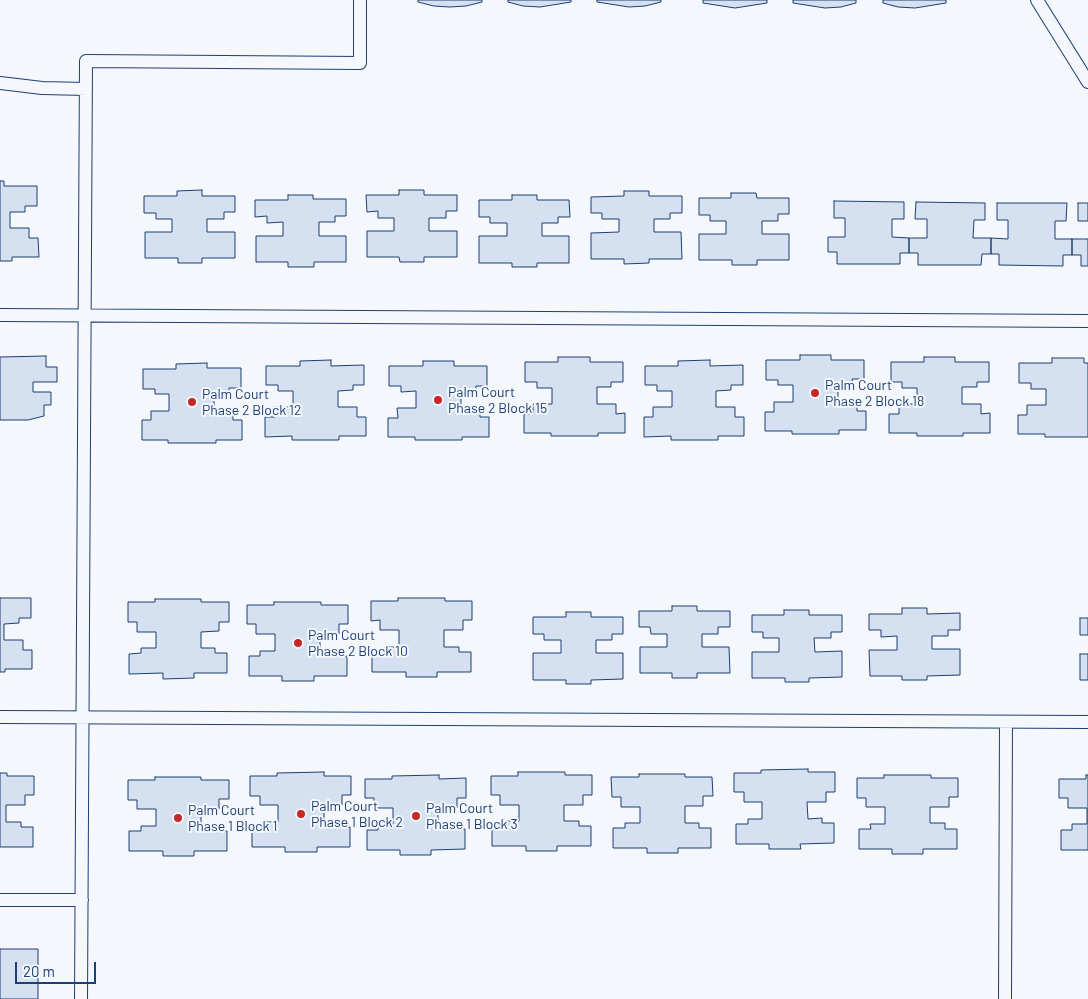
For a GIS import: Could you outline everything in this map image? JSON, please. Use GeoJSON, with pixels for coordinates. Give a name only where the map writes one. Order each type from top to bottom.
{"type":"FeatureCollection","features":[{"type":"Feature","properties":{"kind":"lane"},"geometry":{"type":"LineString","coordinates":[[81,999],[86,61],[360,63],[360,0]]}},
{"type":"Feature","properties":{"kind":"lane"},"geometry":{"type":"LineString","coordinates":[[1037,0],[1088,82]]}},
{"type":"Feature","properties":{"kind":"lane"},"geometry":{"type":"LineString","coordinates":[[0,83],[42,88],[86,89]]}},
{"type":"Feature","properties":{"kind":"lane"},"geometry":{"type":"LineString","coordinates":[[0,315],[1088,321]]}},
{"type":"Feature","properties":{"kind":"lane"},"geometry":{"type":"LineString","coordinates":[[0,717],[1088,722]]}},
{"type":"Feature","properties":{"kind":"lane"},"geometry":{"type":"LineString","coordinates":[[1004,999],[1006,722]]}},
{"type":"Feature","properties":{"kind":"lane"},"geometry":{"type":"LineString","coordinates":[[0,900],[82,900]]}},
{"type":"Feature","properties":{"kind":"building"},"geometry":{"type":"Polygon","coordinates":[[[418,0],[482,0],[482,2],[450,7],[434,6],[418,2],[418,0]]]}},
{"type":"Feature","properties":{"kind":"building"},"geometry":{"type":"Polygon","coordinates":[[[508,0],[571,0],[571,2],[540,7],[523,6],[508,2],[508,0]]]}},
{"type":"Feature","properties":{"kind":"building"},"geometry":{"type":"Polygon","coordinates":[[[597,0],[661,0],[661,2],[629,7],[597,2],[597,0]]]}},
{"type":"Feature","properties":{"kind":"building"},"geometry":{"type":"Polygon","coordinates":[[[703,0],[767,0],[767,3],[735,8],[703,3],[703,0]]]}},
{"type":"Feature","properties":{"kind":"building"},"geometry":{"type":"Polygon","coordinates":[[[793,0],[856,0],[856,3],[841,7],[825,8],[793,3],[793,0]]]}},
{"type":"Feature","properties":{"kind":"building"},"geometry":{"type":"Polygon","coordinates":[[[883,0],[946,0],[946,3],[915,8],[898,7],[883,3],[883,0]]]}},
{"type":"Feature","properties":{"kind":"building"},"geometry":{"type":"Polygon","coordinates":[[[0,181],[4,181],[4,186],[37,186],[37,206],[25,206],[25,212],[10,212],[10,228],[29,228],[29,238],[38,238],[39,257],[12,257],[12,261],[0,261],[0,181]]]}},
{"type":"Feature","properties":{"kind":"building"},"geometry":{"type":"Polygon","coordinates":[[[202,190],[202,196],[235,196],[235,212],[224,212],[224,219],[207,219],[207,232],[235,232],[235,258],[202,258],[202,263],[178,263],[178,258],[145,258],[145,232],[172,232],[172,219],[156,219],[156,213],[144,213],[144,196],[177,196],[177,191],[202,190]]]}},
{"type":"Feature","properties":{"kind":"building"},"geometry":{"type":"Polygon","coordinates":[[[399,190],[424,190],[424,195],[457,195],[457,211],[446,211],[446,218],[429,218],[429,231],[457,231],[457,257],[424,257],[424,262],[400,262],[399,257],[367,257],[367,231],[394,231],[394,218],[378,218],[378,211],[367,212],[366,195],[399,195],[399,190]]]}},
{"type":"Feature","properties":{"kind":"building"},"geometry":{"type":"Polygon","coordinates":[[[624,191],[649,191],[649,196],[682,196],[682,213],[670,213],[670,219],[654,219],[654,232],[681,232],[682,259],[649,259],[649,263],[624,264],[624,259],[591,259],[591,233],[619,232],[619,219],[602,219],[602,213],[591,213],[591,197],[624,196],[624,191]]]}},
{"type":"Feature","properties":{"kind":"building"},"geometry":{"type":"Polygon","coordinates":[[[731,193],[756,193],[757,198],[789,198],[789,214],[778,214],[778,221],[762,221],[762,234],[789,234],[789,260],[757,260],[757,265],[732,265],[732,260],[699,260],[699,234],[726,234],[726,221],[710,221],[710,215],[699,215],[699,198],[731,198],[731,193]]]}},
{"type":"Feature","properties":{"kind":"building"},"geometry":{"type":"Polygon","coordinates":[[[288,195],[313,195],[313,199],[346,199],[346,216],[335,216],[335,222],[319,222],[319,236],[346,236],[346,262],[314,262],[314,267],[288,267],[288,262],[256,262],[256,236],[283,236],[283,222],[267,223],[267,216],[255,217],[255,200],[288,200],[288,195]]]}},
{"type":"Feature","properties":{"kind":"building"},"geometry":{"type":"Polygon","coordinates":[[[512,195],[537,195],[537,200],[569,200],[570,217],[558,217],[558,223],[542,223],[542,236],[569,236],[569,263],[537,263],[537,267],[512,267],[512,263],[479,263],[479,236],[507,236],[507,223],[490,223],[490,217],[479,217],[479,200],[512,200],[512,195]]]}},
{"type":"Feature","properties":{"kind":"building"},"geometry":{"type":"Polygon","coordinates":[[[834,201],[904,202],[904,219],[892,219],[892,237],[909,238],[909,253],[900,253],[900,264],[837,264],[837,252],[828,252],[828,237],[845,237],[845,218],[834,218],[834,201]]]}},
{"type":"Feature","properties":{"kind":"building"},"geometry":{"type":"Polygon","coordinates":[[[916,202],[985,203],[985,220],[974,220],[973,238],[991,238],[991,254],[982,254],[981,265],[918,265],[918,253],[909,253],[909,238],[927,238],[927,219],[915,219],[916,202]]]}},
{"type":"Feature","properties":{"kind":"building"},"geometry":{"type":"Polygon","coordinates":[[[997,203],[1067,203],[1066,221],[1055,221],[1055,239],[1072,239],[1072,255],[1063,255],[1063,266],[999,265],[999,254],[991,254],[991,238],[1008,239],[1008,220],[997,220],[997,203]]]}},
{"type":"Feature","properties":{"kind":"building"},"geometry":{"type":"Polygon","coordinates":[[[1078,203],[1088,203],[1088,221],[1078,221],[1078,203]]]}},
{"type":"Feature","properties":{"kind":"building"},"geometry":{"type":"Polygon","coordinates":[[[1072,239],[1088,239],[1088,266],[1081,266],[1081,255],[1072,255],[1072,239]]]}},
{"type":"Feature","properties":{"kind":"building","name":"Palm Court Phase 2 Block 18"},"geometry":{"type":"Polygon","coordinates":[[[800,355],[831,355],[831,360],[864,360],[864,379],[852,379],[853,385],[838,385],[838,402],[857,401],[857,411],[866,411],[866,430],[839,430],[839,434],[792,434],[792,431],[765,431],[765,412],[774,412],[774,402],[793,402],[793,385],[778,385],[778,380],[766,380],[766,360],[800,360],[800,355]]]}},
{"type":"Feature","properties":{"kind":"building"},"geometry":{"type":"Polygon","coordinates":[[[46,356],[46,367],[57,367],[57,382],[33,382],[33,392],[51,392],[51,405],[44,405],[44,416],[28,420],[0,420],[0,357],[46,356]]]}},
{"type":"Feature","properties":{"kind":"building"},"geometry":{"type":"Polygon","coordinates":[[[558,357],[590,357],[590,362],[623,362],[623,382],[611,382],[611,387],[597,387],[597,404],[616,404],[616,414],[625,413],[625,433],[598,433],[598,436],[551,436],[551,433],[524,433],[524,414],[533,414],[533,404],[552,404],[552,388],[537,388],[537,382],[525,382],[525,362],[558,362],[558,357]]]}},
{"type":"Feature","properties":{"kind":"building"},"geometry":{"type":"Polygon","coordinates":[[[924,357],[955,357],[955,362],[989,362],[989,382],[977,382],[977,387],[962,387],[962,404],[981,404],[981,414],[990,413],[990,433],[963,433],[963,436],[917,436],[917,433],[889,433],[889,414],[899,414],[899,404],[917,404],[917,388],[902,388],[902,382],[891,382],[891,362],[924,362],[924,357]]]}},
{"type":"Feature","properties":{"kind":"building"},"geometry":{"type":"Polygon","coordinates":[[[1052,358],[1084,358],[1084,363],[1088,363],[1088,437],[1045,437],[1045,434],[1018,434],[1018,415],[1027,415],[1027,405],[1046,405],[1046,389],[1031,389],[1031,383],[1019,383],[1019,363],[1052,363],[1052,358]]]}},
{"type":"Feature","properties":{"kind":"building"},"geometry":{"type":"Polygon","coordinates":[[[331,360],[331,366],[364,365],[364,385],[353,385],[353,390],[338,391],[338,407],[357,407],[357,417],[366,417],[366,436],[339,436],[339,440],[292,440],[292,436],[265,437],[265,417],[275,417],[274,407],[293,407],[293,391],[278,391],[278,385],[266,385],[266,366],[300,366],[300,361],[331,360]]]}},
{"type":"Feature","properties":{"kind":"building"},"geometry":{"type":"Polygon","coordinates":[[[710,360],[710,366],[743,365],[743,385],[731,385],[731,390],[716,391],[716,407],[735,407],[735,417],[744,417],[744,436],[718,436],[718,440],[671,440],[671,436],[644,437],[644,417],[653,417],[653,407],[672,407],[672,391],[657,391],[657,385],[645,385],[645,366],[678,366],[678,361],[710,360]]]}},
{"type":"Feature","properties":{"kind":"building","name":"Palm Court Phase 2 Block 15"},"geometry":{"type":"Polygon","coordinates":[[[423,361],[454,361],[454,366],[487,366],[487,386],[476,386],[476,391],[461,391],[461,408],[480,407],[480,417],[489,417],[489,437],[462,437],[462,440],[415,440],[415,437],[388,437],[388,418],[398,418],[397,408],[416,408],[416,391],[401,392],[401,386],[389,386],[389,366],[423,366],[423,361]]]}},
{"type":"Feature","properties":{"kind":"building","name":"Palm Court Phase 2 Block 12"},"geometry":{"type":"Polygon","coordinates":[[[207,363],[207,368],[241,368],[241,388],[229,388],[229,393],[214,393],[214,410],[233,410],[233,420],[242,420],[242,440],[216,440],[216,443],[168,443],[168,440],[142,440],[142,420],[151,420],[151,411],[169,411],[169,394],[155,394],[155,389],[143,389],[143,369],[176,369],[176,364],[207,363]]]}},
{"type":"Feature","properties":{"kind":"building"},"geometry":{"type":"Polygon","coordinates":[[[0,598],[31,598],[31,618],[19,618],[19,623],[4,624],[4,640],[23,640],[23,650],[32,650],[32,669],[5,669],[5,672],[0,672],[0,598]]]}},
{"type":"Feature","properties":{"kind":"building"},"geometry":{"type":"Polygon","coordinates":[[[398,598],[445,598],[445,601],[472,601],[472,620],[463,620],[463,630],[444,630],[444,647],[459,647],[459,652],[471,652],[471,672],[437,672],[437,677],[406,677],[406,672],[372,672],[372,652],[385,652],[385,647],[399,647],[399,630],[380,630],[380,620],[371,621],[371,601],[398,601],[398,598]]]}},
{"type":"Feature","properties":{"kind":"building"},"geometry":{"type":"Polygon","coordinates":[[[155,599],[201,599],[201,602],[229,602],[229,622],[219,622],[219,631],[201,632],[201,648],[215,648],[215,653],[227,653],[227,673],[194,673],[194,678],[163,679],[163,673],[129,674],[129,654],[141,653],[141,648],[156,648],[156,632],[137,632],[137,622],[128,622],[128,602],[155,602],[155,599]]]}},
{"type":"Feature","properties":{"kind":"building","name":"Palm Court Phase 2 Block 10"},"geometry":{"type":"Polygon","coordinates":[[[274,602],[321,602],[321,605],[348,605],[348,624],[339,624],[339,634],[320,634],[320,651],[335,651],[335,656],[347,656],[347,676],[314,676],[314,681],[282,681],[282,676],[249,676],[249,656],[260,656],[260,651],[275,651],[275,634],[256,634],[256,624],[247,624],[247,605],[274,605],[274,602]]]}},
{"type":"Feature","properties":{"kind":"building"},"geometry":{"type":"Polygon","coordinates":[[[672,606],[697,606],[697,611],[730,611],[730,627],[718,627],[718,634],[702,634],[702,647],[729,647],[730,673],[697,673],[697,678],[672,678],[672,673],[640,673],[640,647],[667,647],[667,634],[651,634],[650,627],[639,627],[639,611],[672,611],[672,606]]]}},
{"type":"Feature","properties":{"kind":"building"},"geometry":{"type":"Polygon","coordinates":[[[902,608],[927,608],[927,614],[960,613],[960,630],[948,630],[948,636],[932,636],[932,649],[960,649],[960,675],[927,676],[927,680],[902,680],[902,676],[870,676],[869,650],[897,650],[897,636],[881,637],[881,630],[869,630],[869,614],[902,614],[902,608]]]}},
{"type":"Feature","properties":{"kind":"building"},"geometry":{"type":"Polygon","coordinates":[[[784,610],[809,610],[809,615],[842,615],[842,632],[831,632],[831,638],[814,638],[815,652],[842,651],[842,677],[809,678],[809,682],[785,682],[785,678],[752,678],[752,652],[779,652],[779,638],[763,638],[763,632],[752,632],[752,615],[784,615],[784,610]]]}},
{"type":"Feature","properties":{"kind":"building"},"geometry":{"type":"Polygon","coordinates":[[[566,612],[591,612],[591,617],[623,617],[623,634],[612,634],[612,640],[596,640],[596,653],[623,653],[623,679],[591,680],[591,684],[566,684],[566,680],[533,680],[533,653],[561,653],[561,640],[544,640],[544,634],[533,634],[533,617],[566,617],[566,612]]]}},
{"type":"Feature","properties":{"kind":"building"},"geometry":{"type":"Polygon","coordinates":[[[1080,618],[1088,618],[1088,635],[1080,635],[1080,618]]]}},
{"type":"Feature","properties":{"kind":"building"},"geometry":{"type":"Polygon","coordinates":[[[1080,654],[1088,654],[1088,680],[1080,680],[1080,654]]]}},
{"type":"Feature","properties":{"kind":"building"},"geometry":{"type":"Polygon","coordinates":[[[808,769],[808,772],[835,772],[835,792],[826,792],[826,802],[807,802],[808,819],[822,818],[822,823],[834,823],[834,843],[800,844],[801,849],[769,849],[769,844],[736,844],[736,824],[748,824],[748,819],[762,819],[762,802],[744,802],[744,792],[734,792],[734,773],[761,773],[761,770],[808,769]]]}},
{"type":"Feature","properties":{"kind":"building","name":"Palm Court Phase 1 Block 2"},"geometry":{"type":"Polygon","coordinates":[[[324,772],[324,776],[351,776],[351,795],[342,795],[342,805],[324,805],[324,822],[338,822],[338,827],[350,827],[350,847],[317,847],[317,852],[285,852],[285,847],[252,847],[252,827],[264,827],[264,822],[278,822],[278,805],[260,805],[260,796],[250,796],[250,776],[277,776],[277,773],[324,772]]]}},
{"type":"Feature","properties":{"kind":"building"},"geometry":{"type":"Polygon","coordinates":[[[518,772],[565,772],[565,775],[592,775],[592,795],[583,795],[583,805],[564,805],[564,821],[579,821],[579,826],[591,826],[591,846],[557,846],[557,851],[526,851],[526,846],[492,846],[492,827],[505,827],[505,821],[519,821],[519,805],[500,805],[500,795],[491,795],[491,776],[518,776],[518,772]]]}},
{"type":"Feature","properties":{"kind":"building"},"geometry":{"type":"Polygon","coordinates":[[[0,773],[7,773],[7,776],[34,776],[34,795],[25,795],[25,805],[6,805],[6,822],[21,822],[21,827],[33,827],[33,847],[0,847],[0,773]]]}},
{"type":"Feature","properties":{"kind":"building"},"geometry":{"type":"Polygon","coordinates":[[[639,774],[685,774],[685,777],[712,777],[713,796],[703,796],[703,806],[685,806],[685,823],[699,823],[699,828],[711,828],[711,848],[678,848],[678,853],[647,853],[647,848],[613,848],[613,828],[625,828],[625,823],[640,823],[640,807],[621,807],[621,797],[612,797],[611,777],[639,777],[639,774]]]}},
{"type":"Feature","properties":{"kind":"building","name":"Palm Court Phase 1 Block 3"},"geometry":{"type":"Polygon","coordinates":[[[439,775],[439,779],[466,778],[466,798],[457,798],[457,808],[438,808],[438,824],[453,824],[453,829],[465,829],[465,849],[431,850],[431,855],[400,855],[400,850],[367,850],[367,830],[378,830],[378,824],[393,824],[393,808],[374,808],[374,798],[365,798],[365,779],[392,779],[392,776],[439,775]]]}},
{"type":"Feature","properties":{"kind":"building"},"geometry":{"type":"Polygon","coordinates":[[[884,775],[931,775],[931,778],[958,778],[958,797],[949,797],[949,807],[930,807],[930,823],[945,823],[945,829],[957,829],[957,849],[923,849],[923,854],[892,854],[892,849],[859,849],[859,829],[871,829],[870,824],[885,824],[885,807],[866,807],[866,798],[857,798],[857,778],[884,778],[884,775]]]}},
{"type":"Feature","properties":{"kind":"building"},"geometry":{"type":"Polygon","coordinates":[[[1086,775],[1088,775],[1088,850],[1061,850],[1061,830],[1072,830],[1072,824],[1087,824],[1087,808],[1068,808],[1068,798],[1059,798],[1059,779],[1086,779],[1086,775]]]}},
{"type":"Feature","properties":{"kind":"building","name":"Palm Court Phase 1 Block 1"},"geometry":{"type":"Polygon","coordinates":[[[155,777],[201,777],[201,780],[229,780],[229,799],[219,799],[219,809],[201,809],[201,826],[215,826],[215,831],[227,831],[227,851],[194,851],[194,856],[163,856],[163,851],[129,851],[129,831],[141,831],[141,826],[156,826],[156,809],[137,809],[137,800],[128,800],[128,780],[155,780],[155,777]]]}},
{"type":"Feature","properties":{"kind":"building"},"geometry":{"type":"Polygon","coordinates":[[[0,949],[38,949],[38,999],[0,999],[0,949]]]}},
{"type":"Feature","properties":{"kind":"place","name":"Palm Court Phase 2 Block 18"},"geometry":{"type":"Point","coordinates":[815,393]}},
{"type":"Feature","properties":{"kind":"place","name":"Palm Court Phase 2 Block 15"},"geometry":{"type":"Point","coordinates":[438,400]}},
{"type":"Feature","properties":{"kind":"place","name":"Palm Court Phase 2 Block 12"},"geometry":{"type":"Point","coordinates":[192,402]}},
{"type":"Feature","properties":{"kind":"place","name":"Palm Court Phase 2 Block 10"},"geometry":{"type":"Point","coordinates":[298,643]}},
{"type":"Feature","properties":{"kind":"place","name":"Palm Court Phase 1 Block 2"},"geometry":{"type":"Point","coordinates":[301,814]}},
{"type":"Feature","properties":{"kind":"place","name":"Palm Court Phase 1 Block 3"},"geometry":{"type":"Point","coordinates":[416,816]}},
{"type":"Feature","properties":{"kind":"place","name":"Palm Court Phase 1 Block 1"},"geometry":{"type":"Point","coordinates":[178,818]}}]}
